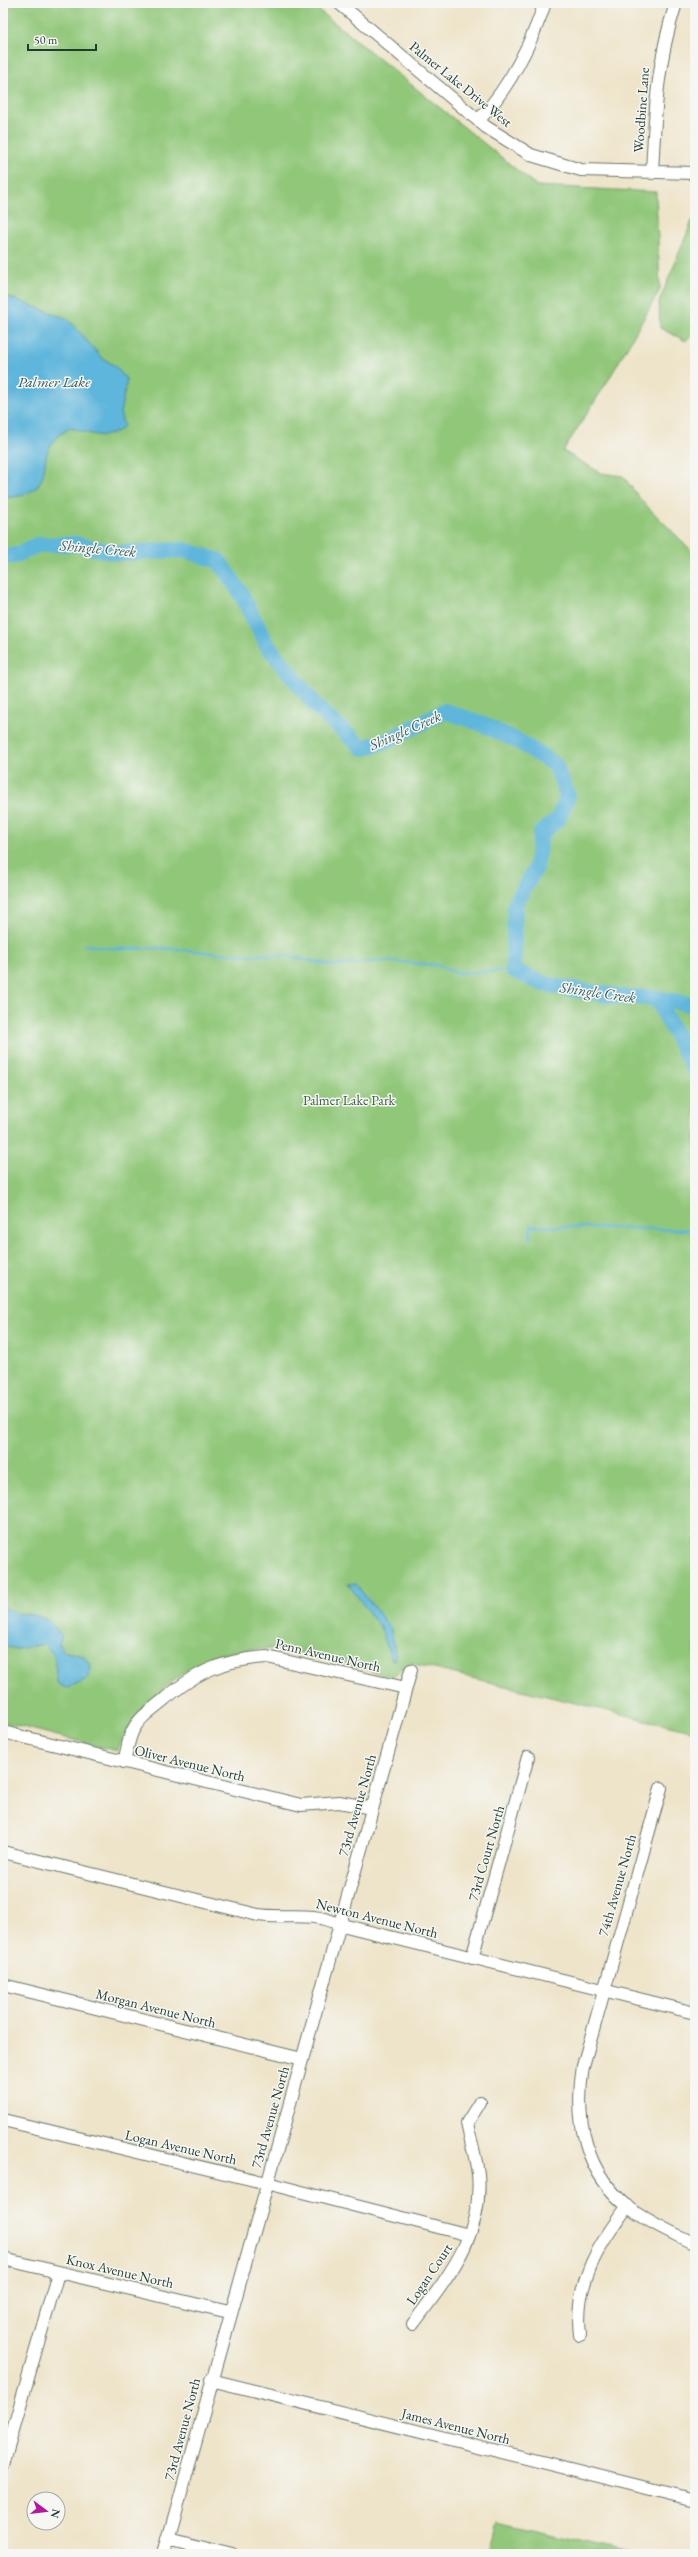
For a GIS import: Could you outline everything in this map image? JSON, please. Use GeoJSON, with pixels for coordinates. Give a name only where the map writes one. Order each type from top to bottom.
{"type":"FeatureCollection","features":[{"type":"Feature","properties":{"kind":"street"},"geometry":{"type":"LineString","coordinates":[[479,120],[506,87],[523,58],[545,3]]}},
{"type":"Feature","properties":{"kind":"street","name":"Woodbine Lane"},"geometry":{"type":"LineString","coordinates":[[652,173],[656,91],[667,32],[676,3]]}},
{"type":"Feature","properties":{"kind":"street","name":"Palmer Lake Drive West"},"geometry":{"type":"LineString","coordinates":[[348,6],[479,120],[508,142],[531,155],[555,164],[581,170],[695,173]]}},
{"type":"Feature","properties":{"kind":"street","name":"Penn Avenue North"},"geometry":{"type":"LineString","coordinates":[[124,1762],[133,1730],[140,1719],[182,1684],[201,1672],[222,1663],[244,1658],[268,1657],[406,1688]]}},
{"type":"Feature","properties":{"kind":"street","name":"73rd Avenue North"},"geometry":{"type":"LineString","coordinates":[[164,2554],[211,2380],[302,2059],[338,1924],[411,1670]]}},
{"type":"Feature","properties":{"kind":"street","name":"Oliver Avenue North"},"geometry":{"type":"LineString","coordinates":[[3,1732],[301,1805],[340,1802],[372,1808]]}},
{"type":"Feature","properties":{"kind":"street","name":"73rd Court North"},"geometry":{"type":"LineString","coordinates":[[472,1958],[528,1757]]}},
{"type":"Feature","properties":{"kind":"street","name":"74th Avenue North"},"geometry":{"type":"LineString","coordinates":[[661,1788],[603,1990],[583,2066],[579,2112],[582,2134],[590,2156],[600,2176],[628,2206],[650,2222],[695,2244]]}},
{"type":"Feature","properties":{"kind":"street","name":"Newton Avenue North"},"geometry":{"type":"LineString","coordinates":[[3,1852],[258,1915],[289,1917],[312,1915],[324,1917],[338,1924],[695,2013]]}},
{"type":"Feature","properties":{"kind":"street","name":"Morgan Avenue North"},"geometry":{"type":"LineString","coordinates":[[3,1985],[302,2059]]}},
{"type":"Feature","properties":{"kind":"street","name":"Logan Court"},"geometry":{"type":"LineString","coordinates":[[413,2324],[452,2272],[460,2258],[469,2235],[478,2189],[478,2172],[467,2123],[480,2102]]}},
{"type":"Feature","properties":{"kind":"street","name":"Logan Avenue North"},"geometry":{"type":"LineString","coordinates":[[3,2120],[267,2183],[469,2235]]}},
{"type":"Feature","properties":{"kind":"street"},"geometry":{"type":"LineString","coordinates":[[580,2334],[577,2312],[593,2259],[602,2242],[628,2206]]}},
{"type":"Feature","properties":{"kind":"street","name":"Knox Avenue North"},"geometry":{"type":"LineString","coordinates":[[3,2259],[230,2312]]}},
{"type":"Feature","properties":{"kind":"street"},"geometry":{"type":"LineString","coordinates":[[3,2465],[58,2273]]}},
{"type":"Feature","properties":{"kind":"street","name":"James Avenue North"},"geometry":{"type":"LineString","coordinates":[[211,2380],[695,2500]]}},
{"type":"Feature","properties":{"kind":"street"},"geometry":{"type":"LineString","coordinates":[[168,2538],[232,2554]]}},
{"type":"Feature","properties":{"kind":"green space","name":"Palmer Lake Park"},"geometry":{"type":"Polygon","coordinates":[[[3,3],[310,3],[537,186],[656,192],[660,290],[609,379],[563,451],[601,473],[623,476],[641,500],[695,554],[695,1732],[410,1663],[393,1677],[305,1654],[277,1650],[250,1649],[223,1654],[196,1666],[168,1685],[137,1714],[127,1729],[117,1751],[3,1722],[3,3]]]}},
{"type":"Feature","properties":{"kind":"green space"},"geometry":{"type":"Polygon","coordinates":[[[695,220],[695,331],[686,341],[660,328],[659,302],[692,221],[695,220]]]}},
{"type":"Feature","properties":{"kind":"green space"},"geometry":{"type":"Polygon","coordinates":[[[498,2522],[633,2553],[489,2554],[498,2522]]]}},
{"type":"Feature","properties":{"kind":"water","name":"Palmer Lake"},"geometry":{"type":"Polygon","coordinates":[[[3,295],[68,319],[102,358],[114,365],[127,380],[120,413],[124,426],[112,434],[105,435],[92,434],[71,428],[57,437],[49,447],[42,479],[36,488],[25,494],[6,498],[3,498],[3,295]]]}},
{"type":"Feature","properties":{"kind":"water"},"geometry":{"type":"Polygon","coordinates":[[[348,1584],[356,1584],[391,1629],[396,1659],[392,1660],[381,1629],[348,1584]]]}},
{"type":"Feature","properties":{"kind":"water"},"geometry":{"type":"Polygon","coordinates":[[[3,1606],[12,1612],[36,1615],[50,1622],[62,1636],[59,1644],[63,1651],[84,1656],[90,1666],[89,1678],[68,1688],[58,1685],[55,1659],[50,1650],[44,1644],[17,1649],[3,1646],[3,1606]]]}},
{"type":"Feature","properties":{"kind":"waterway","name":"Shingle Creek"},"geometry":{"type":"LineString","coordinates":[[3,557],[14,556],[37,545],[75,544],[117,553],[184,550],[219,561],[240,592],[267,645],[319,710],[363,748],[387,741],[445,711],[479,723],[518,741],[555,765],[568,796],[558,819],[541,833],[536,868],[515,904],[513,970],[541,983],[564,988],[622,997],[656,998],[695,1005]]}},
{"type":"Feature","properties":{"kind":"waterway"},"geometry":{"type":"LineString","coordinates":[[84,945],[117,949],[163,948],[226,954],[287,956],[335,966],[383,961],[437,965],[457,973],[513,970]]}},
{"type":"Feature","properties":{"kind":"waterway"},"geometry":{"type":"LineString","coordinates":[[656,998],[695,1071]]}},
{"type":"Feature","properties":{"kind":"waterway"},"geometry":{"type":"LineString","coordinates":[[530,1239],[531,1226],[695,1230]]}}]}
